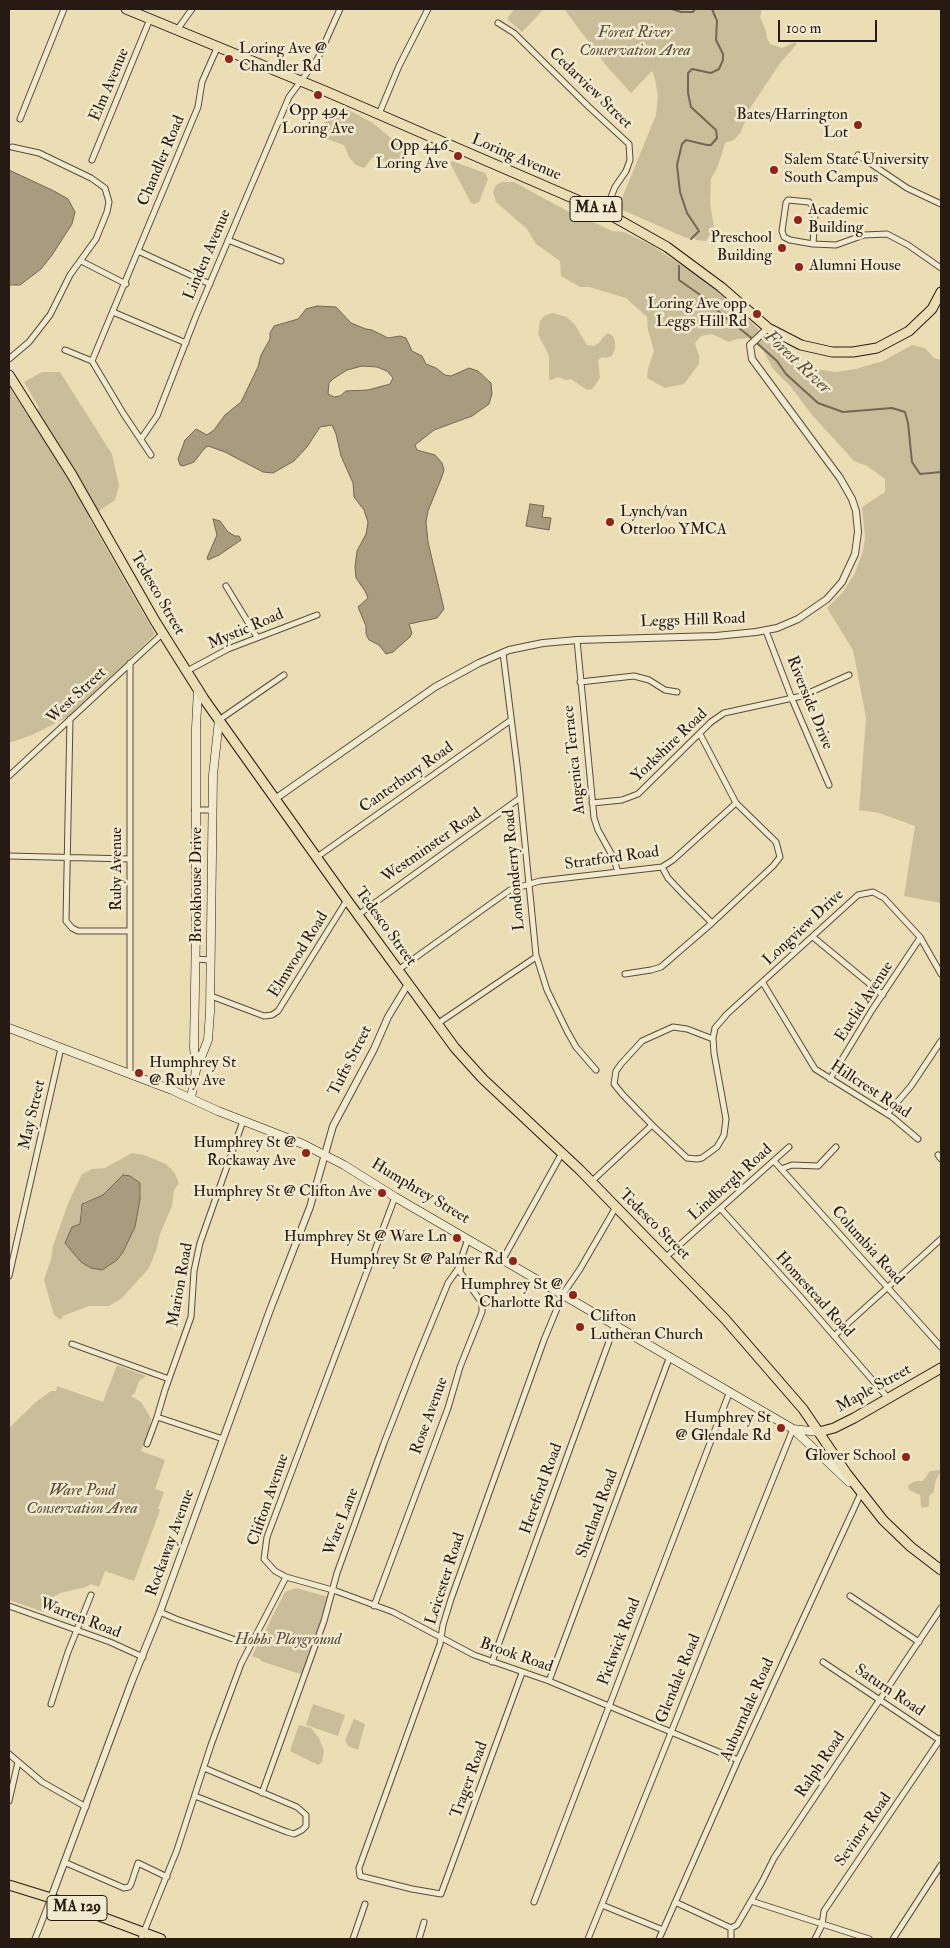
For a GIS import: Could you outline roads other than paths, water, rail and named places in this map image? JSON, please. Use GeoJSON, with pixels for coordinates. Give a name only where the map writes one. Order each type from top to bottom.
{"type":"FeatureCollection","features":[{"type":"Feature","properties":{"kind":"main road","name":"Loring Avenue"},"geometry":{"type":"LineString","coordinates":[[126,9],[605,212],[655,240],[694,266],[768,328],[801,345],[832,352],[865,351],[888,344],[909,331],[932,309],[941,292]]}},
{"type":"Feature","properties":{"kind":"main road","name":"Tedesco Street"},"geometry":{"type":"LineString","coordinates":[[9,375],[72,475],[162,634],[186,671],[275,799],[437,1024],[483,1079],[666,1257],[755,1352],[804,1409],[819,1432]]}},
{"type":"Feature","properties":{"kind":"main road","name":"Brookhouse Drive"},"geometry":{"type":"LineString","coordinates":[[192,1098],[196,1070],[194,1047],[195,810],[198,689]]}},
{"type":"Feature","properties":{"kind":"main road","name":"Brookhouse Drive"},"geometry":{"type":"LineString","coordinates":[[196,1070],[208,1040],[211,960],[212,810],[215,745],[219,720]]}},
{"type":"Feature","properties":{"kind":"main road","name":"Humphrey Street"},"geometry":{"type":"LineString","coordinates":[[9,1028],[192,1098],[326,1155],[793,1428],[861,1493]]}},
{"type":"Feature","properties":{"kind":"main road","name":"Maple Street"},"geometry":{"type":"LineString","coordinates":[[819,1432],[842,1425],[941,1368]]}},
{"type":"Feature","properties":{"kind":"main road","name":"Humphrey Street"},"geometry":{"type":"LineString","coordinates":[[793,1428],[819,1432],[861,1493],[883,1520],[941,1570]]}},
{"type":"Feature","properties":{"kind":"main road","name":"MA 129"},"geometry":{"type":"LineString","coordinates":[[9,1885],[51,1898],[142,1936],[161,1939]]}},
{"type":"Feature","properties":{"kind":"street"},"geometry":{"type":"LineString","coordinates":[[20,119],[64,9]]}},
{"type":"Feature","properties":{"kind":"street"},"geometry":{"type":"LineString","coordinates":[[177,30],[192,9]]}},
{"type":"Feature","properties":{"kind":"street","name":"Linden Avenue"},"geometry":{"type":"LineString","coordinates":[[140,439],[157,416],[228,240],[289,97],[318,58],[340,9]]}},
{"type":"Feature","properties":{"kind":"street"},"geometry":{"type":"LineString","coordinates":[[378,116],[428,9]]}},
{"type":"Feature","properties":{"kind":"street","name":"Elm Avenue"},"geometry":{"type":"LineString","coordinates":[[92,160],[150,19]]}},
{"type":"Feature","properties":{"kind":"street","name":"Cedarview Street"},"geometry":{"type":"LineString","coordinates":[[498,23],[514,33],[589,107],[625,139],[630,148],[630,160],[615,187],[605,212]]}},
{"type":"Feature","properties":{"kind":"street","name":"Chandler Road"},"geometry":{"type":"LineString","coordinates":[[92,361],[126,284],[198,107],[202,82],[217,48]]}},
{"type":"Feature","properties":{"kind":"street"},"geometry":{"type":"LineString","coordinates":[[9,359],[29,342],[50,315],[70,275],[96,240],[109,202],[105,188],[91,178],[39,153],[12,147]]}},
{"type":"Feature","properties":{"kind":"street"},"geometry":{"type":"LineString","coordinates":[[858,155],[907,188],[941,204]]}},
{"type":"Feature","properties":{"kind":"street"},"geometry":{"type":"LineString","coordinates":[[813,244],[815,214],[813,206],[809,202],[788,200],[782,231],[784,237],[790,240],[813,244],[836,245],[864,235],[887,234],[908,245],[941,268]]}},
{"type":"Feature","properties":{"kind":"street"},"geometry":{"type":"LineString","coordinates":[[228,240],[280,261]]}},
{"type":"Feature","properties":{"kind":"street"},"geometry":{"type":"LineString","coordinates":[[138,251],[210,284]]}},
{"type":"Feature","properties":{"kind":"street"},"geometry":{"type":"LineString","coordinates":[[81,261],[126,284]]}},
{"type":"Feature","properties":{"kind":"street"},"geometry":{"type":"LineString","coordinates":[[113,312],[186,343]]}},
{"type":"Feature","properties":{"kind":"street","name":"Leggs Hill Road"},"geometry":{"type":"LineString","coordinates":[[275,799],[435,687],[502,653],[530,645],[577,640],[716,636],[766,630],[788,624],[809,613],[836,590],[851,564],[857,544],[858,532],[855,508],[847,489],[823,452],[757,368],[750,354],[750,345],[768,328]]}},
{"type":"Feature","properties":{"kind":"street"},"geometry":{"type":"LineString","coordinates":[[65,350],[92,361],[151,455]]}},
{"type":"Feature","properties":{"kind":"street"},"geometry":{"type":"LineString","coordinates":[[226,586],[257,637]]}},
{"type":"Feature","properties":{"kind":"street","name":"Mystic Road"},"geometry":{"type":"LineString","coordinates":[[186,671],[228,649],[317,615]]}},
{"type":"Feature","properties":{"kind":"street","name":"Riverside Drive"},"geometry":{"type":"LineString","coordinates":[[766,630],[792,699],[829,785]]}},
{"type":"Feature","properties":{"kind":"street","name":"West Street"},"geometry":{"type":"LineString","coordinates":[[9,776],[162,634]]}},
{"type":"Feature","properties":{"kind":"street","name":"Angenica Terrace"},"geometry":{"type":"LineString","coordinates":[[577,640],[595,825],[613,857],[618,872]]}},
{"type":"Feature","properties":{"kind":"street","name":"Londonderry Road"},"geometry":{"type":"LineString","coordinates":[[502,653],[520,798],[536,957],[547,990],[566,1031],[576,1047],[596,1070]]}},
{"type":"Feature","properties":{"kind":"street","name":"Ruby Avenue"},"geometry":{"type":"LineString","coordinates":[[130,664],[130,1074]]}},
{"type":"Feature","properties":{"kind":"street"},"geometry":{"type":"LineString","coordinates":[[219,720],[284,675]]}},
{"type":"Feature","properties":{"kind":"street"},"geometry":{"type":"LineString","coordinates":[[580,682],[634,676],[648,680],[665,690],[677,692]]}},
{"type":"Feature","properties":{"kind":"street","name":"Yorkshire Road"},"geometry":{"type":"LineString","coordinates":[[592,804],[622,800],[638,794],[700,734],[724,714],[792,699],[824,688],[849,676]]}},
{"type":"Feature","properties":{"kind":"street"},"geometry":{"type":"LineString","coordinates":[[70,719],[66,921],[69,926],[84,932],[130,931]]}},
{"type":"Feature","properties":{"kind":"street","name":"Canterbury Road"},"geometry":{"type":"LineString","coordinates":[[317,857],[511,720]]}},
{"type":"Feature","properties":{"kind":"street"},"geometry":{"type":"LineString","coordinates":[[625,974],[661,967],[773,866],[780,857],[776,842],[736,803],[700,734]]}},
{"type":"Feature","properties":{"kind":"street","name":"Westminster Road"},"geometry":{"type":"LineString","coordinates":[[358,915],[520,798]]}},
{"type":"Feature","properties":{"kind":"street","name":"Stratford Road"},"geometry":{"type":"LineString","coordinates":[[398,970],[510,890],[528,883],[662,867],[673,860],[736,803]]}},
{"type":"Feature","properties":{"kind":"street","name":"Brookhouse Drive"},"geometry":{"type":"LineString","coordinates":[[195,810],[212,810]]}},
{"type":"Feature","properties":{"kind":"street"},"geometry":{"type":"LineString","coordinates":[[9,856],[130,859]]}},
{"type":"Feature","properties":{"kind":"street"},"geometry":{"type":"LineString","coordinates":[[662,867],[668,878],[712,922]]}},
{"type":"Feature","properties":{"kind":"street","name":"Longview Drive"},"geometry":{"type":"LineString","coordinates":[[713,1039],[713,1033],[720,1022],[858,896],[873,892],[877,893],[884,898],[920,938]]}},
{"type":"Feature","properties":{"kind":"street","name":"Elmwood Road"},"geometry":{"type":"LineString","coordinates":[[210,996],[264,1016],[272,1015],[278,1011],[347,900]]}},
{"type":"Feature","properties":{"kind":"street"},"geometry":{"type":"LineString","coordinates":[[813,937],[883,994]]}},
{"type":"Feature","properties":{"kind":"street"},"geometry":{"type":"LineString","coordinates":[[920,938],[941,974]]}},
{"type":"Feature","properties":{"kind":"street","name":"Euclid Avenue"},"geometry":{"type":"LineString","coordinates":[[830,1079],[920,938]]}},
{"type":"Feature","properties":{"kind":"street"},"geometry":{"type":"LineString","coordinates":[[437,1024],[536,957]]}},
{"type":"Feature","properties":{"kind":"street","name":"Brookhouse Drive"},"geometry":{"type":"LineString","coordinates":[[195,959],[211,960]]}},
{"type":"Feature","properties":{"kind":"street","name":"Hillcrest Road"},"geometry":{"type":"LineString","coordinates":[[763,983],[815,1069],[887,1114],[918,1139]]}},
{"type":"Feature","properties":{"kind":"street","name":"Tufts Street"},"geometry":{"type":"LineString","coordinates":[[326,1155],[333,1126],[374,1049],[388,1017],[408,984]]}},
{"type":"Feature","properties":{"kind":"street"},"geometry":{"type":"LineString","coordinates":[[679,1027],[713,1039],[726,1116],[724,1135],[717,1147],[702,1158],[688,1158],[617,1089],[614,1084],[614,1078],[616,1071],[635,1046],[642,1040],[657,1033],[679,1027]]}},
{"type":"Feature","properties":{"kind":"street"},"geometry":{"type":"LineString","coordinates":[[887,1114],[912,1086],[941,1041]]}},
{"type":"Feature","properties":{"kind":"street","name":"May Street"},"geometry":{"type":"LineString","coordinates":[[9,1276],[61,1048]]}},
{"type":"Feature","properties":{"kind":"street","name":"Marion Road"},"geometry":{"type":"LineString","coordinates":[[148,1444],[191,1317],[194,1271],[200,1243],[243,1121]]}},
{"type":"Feature","properties":{"kind":"street"},"geometry":{"type":"LineString","coordinates":[[591,1182],[652,1125]]}},
{"type":"Feature","properties":{"kind":"street","name":"Lindbergh Road"},"geometry":{"type":"LineString","coordinates":[[666,1257],[790,1147]]}},
{"type":"Feature","properties":{"kind":"street"},"geometry":{"type":"LineString","coordinates":[[781,1168],[792,1165],[818,1166],[836,1147]]}},
{"type":"Feature","properties":{"kind":"street"},"geometry":{"type":"LineString","coordinates":[[504,1259],[562,1154]]}},
{"type":"Feature","properties":{"kind":"street","name":"Rockaway Avenue"},"geometry":{"type":"LineString","coordinates":[[35,1939],[160,1612],[310,1207],[326,1155]]}},
{"type":"Feature","properties":{"kind":"street","name":"Columbia Road"},"geometry":{"type":"LineString","coordinates":[[774,1161],[941,1348]]}},
{"type":"Feature","properties":{"kind":"street","name":"Clifton Avenue"},"geometry":{"type":"LineString","coordinates":[[286,1577],[275,1571],[264,1559],[267,1537],[395,1197]]}},
{"type":"Feature","properties":{"kind":"street","name":"Leicester Road"},"geometry":{"type":"LineString","coordinates":[[440,1894],[387,1884],[360,1876],[362,1860],[441,1637],[459,1575],[544,1340],[562,1294],[580,1269],[616,1207]]}},
{"type":"Feature","properties":{"kind":"street","name":"Homestead Road"},"geometry":{"type":"LineString","coordinates":[[721,1209],[888,1398]]}},
{"type":"Feature","properties":{"kind":"street"},"geometry":{"type":"LineString","coordinates":[[460,1266],[468,1239]]}},
{"type":"Feature","properties":{"kind":"street"},"geometry":{"type":"LineString","coordinates":[[834,1336],[941,1239]]}},
{"type":"Feature","properties":{"kind":"street","name":"Ware Lane"},"geometry":{"type":"LineString","coordinates":[[262,1793],[324,1620],[336,1573],[418,1356],[448,1283],[460,1266]]}},
{"type":"Feature","properties":{"kind":"street","name":"Rose Avenue"},"geometry":{"type":"LineString","coordinates":[[374,1606],[448,1408],[460,1366],[482,1312],[482,1303],[461,1274],[460,1266]]}},
{"type":"Feature","properties":{"kind":"street","name":"Hereford Road"},"geometry":{"type":"LineString","coordinates":[[492,1662],[615,1325]]}},
{"type":"Feature","properties":{"kind":"street"},"geometry":{"type":"LineString","coordinates":[[72,1344],[169,1379]]}},
{"type":"Feature","properties":{"kind":"street","name":"Shetland Road"},"geometry":{"type":"LineString","coordinates":[[549,1681],[670,1356]]}},
{"type":"Feature","properties":{"kind":"street","name":"Pickwick Road"},"geometry":{"type":"LineString","coordinates":[[534,1902],[730,1390]]}},
{"type":"Feature","properties":{"kind":"street"},"geometry":{"type":"LineString","coordinates":[[157,1417],[223,1439]]}},
{"type":"Feature","properties":{"kind":"street","name":"Glendale Road"},"geometry":{"type":"LineString","coordinates":[[588,1939],[793,1428]]}},
{"type":"Feature","properties":{"kind":"street","name":"Auburndale Road"},"geometry":{"type":"LineString","coordinates":[[659,1939],[738,1760],[861,1493]]}},
{"type":"Feature","properties":{"kind":"street"},"geometry":{"type":"LineString","coordinates":[[142,1936],[180,1842],[228,1698],[250,1645],[286,1577]]}},
{"type":"Feature","properties":{"kind":"street","name":"Brook Road"},"geometry":{"type":"LineString","coordinates":[[286,1577],[332,1590],[374,1606],[411,1621],[459,1648],[492,1662],[549,1681],[738,1760]]}},
{"type":"Feature","properties":{"kind":"street"},"geometry":{"type":"LineString","coordinates":[[51,1704],[76,1630],[91,1595]]}},
{"type":"Feature","properties":{"kind":"street"},"geometry":{"type":"LineString","coordinates":[[850,1596],[919,1642]]}},
{"type":"Feature","properties":{"kind":"street","name":"Warren Road"},"geometry":{"type":"LineString","coordinates":[[9,1606],[110,1642],[143,1657]]}},
{"type":"Feature","properties":{"kind":"street","name":"Ralph Road"},"geometry":{"type":"LineString","coordinates":[[731,1928],[737,1925],[774,1858],[941,1608]]}},
{"type":"Feature","properties":{"kind":"street"},"geometry":{"type":"LineString","coordinates":[[160,1612],[250,1645]]}},
{"type":"Feature","properties":{"kind":"street","name":"Saturn Road"},"geometry":{"type":"LineString","coordinates":[[824,1662],[941,1740]]}},
{"type":"Feature","properties":{"kind":"street","name":"Trager Road"},"geometry":{"type":"LineString","coordinates":[[440,1894],[450,1873],[522,1673]]}},
{"type":"Feature","properties":{"kind":"street","name":"Sevinor Road"},"geometry":{"type":"LineString","coordinates":[[815,1939],[822,1924],[824,1911],[833,1896],[941,1740]]}},
{"type":"Feature","properties":{"kind":"street"},"geometry":{"type":"LineString","coordinates":[[9,1754],[42,1782],[86,1807]]}},
{"type":"Feature","properties":{"kind":"street"},"geometry":{"type":"LineString","coordinates":[[9,1801],[18,1762]]}},
{"type":"Feature","properties":{"kind":"street"},"geometry":{"type":"LineString","coordinates":[[195,1796],[294,1834],[306,1826],[303,1811],[204,1768]]}},
{"type":"Feature","properties":{"kind":"street"},"geometry":{"type":"LineString","coordinates":[[64,1862],[124,1888],[129,1887],[131,1884],[138,1863],[166,1877]]}},
{"type":"Feature","properties":{"kind":"street"},"geometry":{"type":"LineString","coordinates":[[893,1939],[941,1865]]}},
{"type":"Feature","properties":{"kind":"street"},"geometry":{"type":"LineString","coordinates":[[676,1902],[731,1928],[731,1938]]}},
{"type":"Feature","properties":{"kind":"street"},"geometry":{"type":"LineString","coordinates":[[751,1902],[869,1939]]}},
{"type":"Feature","properties":{"kind":"street"},"geometry":{"type":"LineString","coordinates":[[353,1939],[365,1904]]}},
{"type":"Feature","properties":{"kind":"street"},"geometry":{"type":"LineString","coordinates":[[602,1905],[663,1930]]}},
{"type":"Feature","properties":{"kind":"street"},"geometry":{"type":"LineString","coordinates":[[419,1939],[424,1922]]}},
{"type":"Feature","properties":{"kind":"waterway","name":"Forest River"},"geometry":{"type":"LineString","coordinates":[[672,9],[681,12],[693,12],[695,9]]}},
{"type":"Feature","properties":{"kind":"waterway","name":"Forest River"},"geometry":{"type":"LineString","coordinates":[[691,239],[699,231],[687,213],[680,192],[677,165],[682,144],[686,140],[711,145],[717,138],[716,130],[691,107],[688,93],[688,73],[692,69],[711,73],[719,69],[723,60],[723,54],[716,40],[717,21],[712,9]]}},
{"type":"Feature","properties":{"kind":"waterway","name":"Forest River"},"geometry":{"type":"LineString","coordinates":[[679,266],[679,280],[706,299],[749,336],[777,361],[786,374],[818,403],[843,412],[892,408],[905,412],[912,462],[920,474],[941,472]]}},
{"type":"Feature","properties":{"kind":"place","name":"Loring Ave @ Chandler Rd"},"geometry":{"type":"Point","coordinates":[229,59]}},
{"type":"Feature","properties":{"kind":"place","name":"Opp 494 Loring Ave"},"geometry":{"type":"Point","coordinates":[318,95]}},
{"type":"Feature","properties":{"kind":"place","name":"Bates/Harrington Lot"},"geometry":{"type":"Point","coordinates":[858,125]}},
{"type":"Feature","properties":{"kind":"place","name":"Opp 446 Loring Ave"},"geometry":{"type":"Point","coordinates":[458,156]}},
{"type":"Feature","properties":{"kind":"place","name":"Salem State University South Campus"},"geometry":{"type":"Point","coordinates":[774,170]}},
{"type":"Feature","properties":{"kind":"place","name":"Academic Building"},"geometry":{"type":"Point","coordinates":[798,220]}},
{"type":"Feature","properties":{"kind":"place","name":"Preschool Building"},"geometry":{"type":"Point","coordinates":[782,248]}},
{"type":"Feature","properties":{"kind":"place","name":"Alumni House"},"geometry":{"type":"Point","coordinates":[799,267]}},
{"type":"Feature","properties":{"kind":"place","name":"Loring Ave opp Leggs Hill Rd"},"geometry":{"type":"Point","coordinates":[757,314]}},
{"type":"Feature","properties":{"kind":"place","name":"Lynch/van Otterloo YMCA"},"geometry":{"type":"Point","coordinates":[610,522]}},
{"type":"Feature","properties":{"kind":"place","name":"Humphrey St @ Ruby Ave"},"geometry":{"type":"Point","coordinates":[139,1073]}},
{"type":"Feature","properties":{"kind":"place","name":"Humphrey St @ Rockaway Ave"},"geometry":{"type":"Point","coordinates":[306,1153]}},
{"type":"Feature","properties":{"kind":"place","name":"Humphrey St @ Clifton Ave"},"geometry":{"type":"Point","coordinates":[382,1193]}},
{"type":"Feature","properties":{"kind":"place","name":"Humphrey St @ Ware Ln"},"geometry":{"type":"Point","coordinates":[457,1238]}},
{"type":"Feature","properties":{"kind":"place","name":"Humphrey St @ Palmer Rd"},"geometry":{"type":"Point","coordinates":[513,1261]}},
{"type":"Feature","properties":{"kind":"place","name":"Humphrey St @ Charlotte Rd"},"geometry":{"type":"Point","coordinates":[573,1295]}},
{"type":"Feature","properties":{"kind":"place","name":"Clifton Lutheran Church"},"geometry":{"type":"Point","coordinates":[580,1327]}},
{"type":"Feature","properties":{"kind":"place","name":"Humphrey St @ Glendale Rd"},"geometry":{"type":"Point","coordinates":[781,1428]}},
{"type":"Feature","properties":{"kind":"place","name":"Glover School"},"geometry":{"type":"Point","coordinates":[906,1457]}},
{"type":"Feature","properties":{"kind":"park label","name":"Forest River Conservation Area"},"geometry":{"type":"Point","coordinates":[635,43]}},
{"type":"Feature","properties":{"kind":"park label","name":"Ware Pond Conservation Area"},"geometry":{"type":"Point","coordinates":[82,1501]}},
{"type":"Feature","properties":{"kind":"park label","name":"Hobbs Playground"},"geometry":{"type":"Point","coordinates":[288,1641]}}]}
